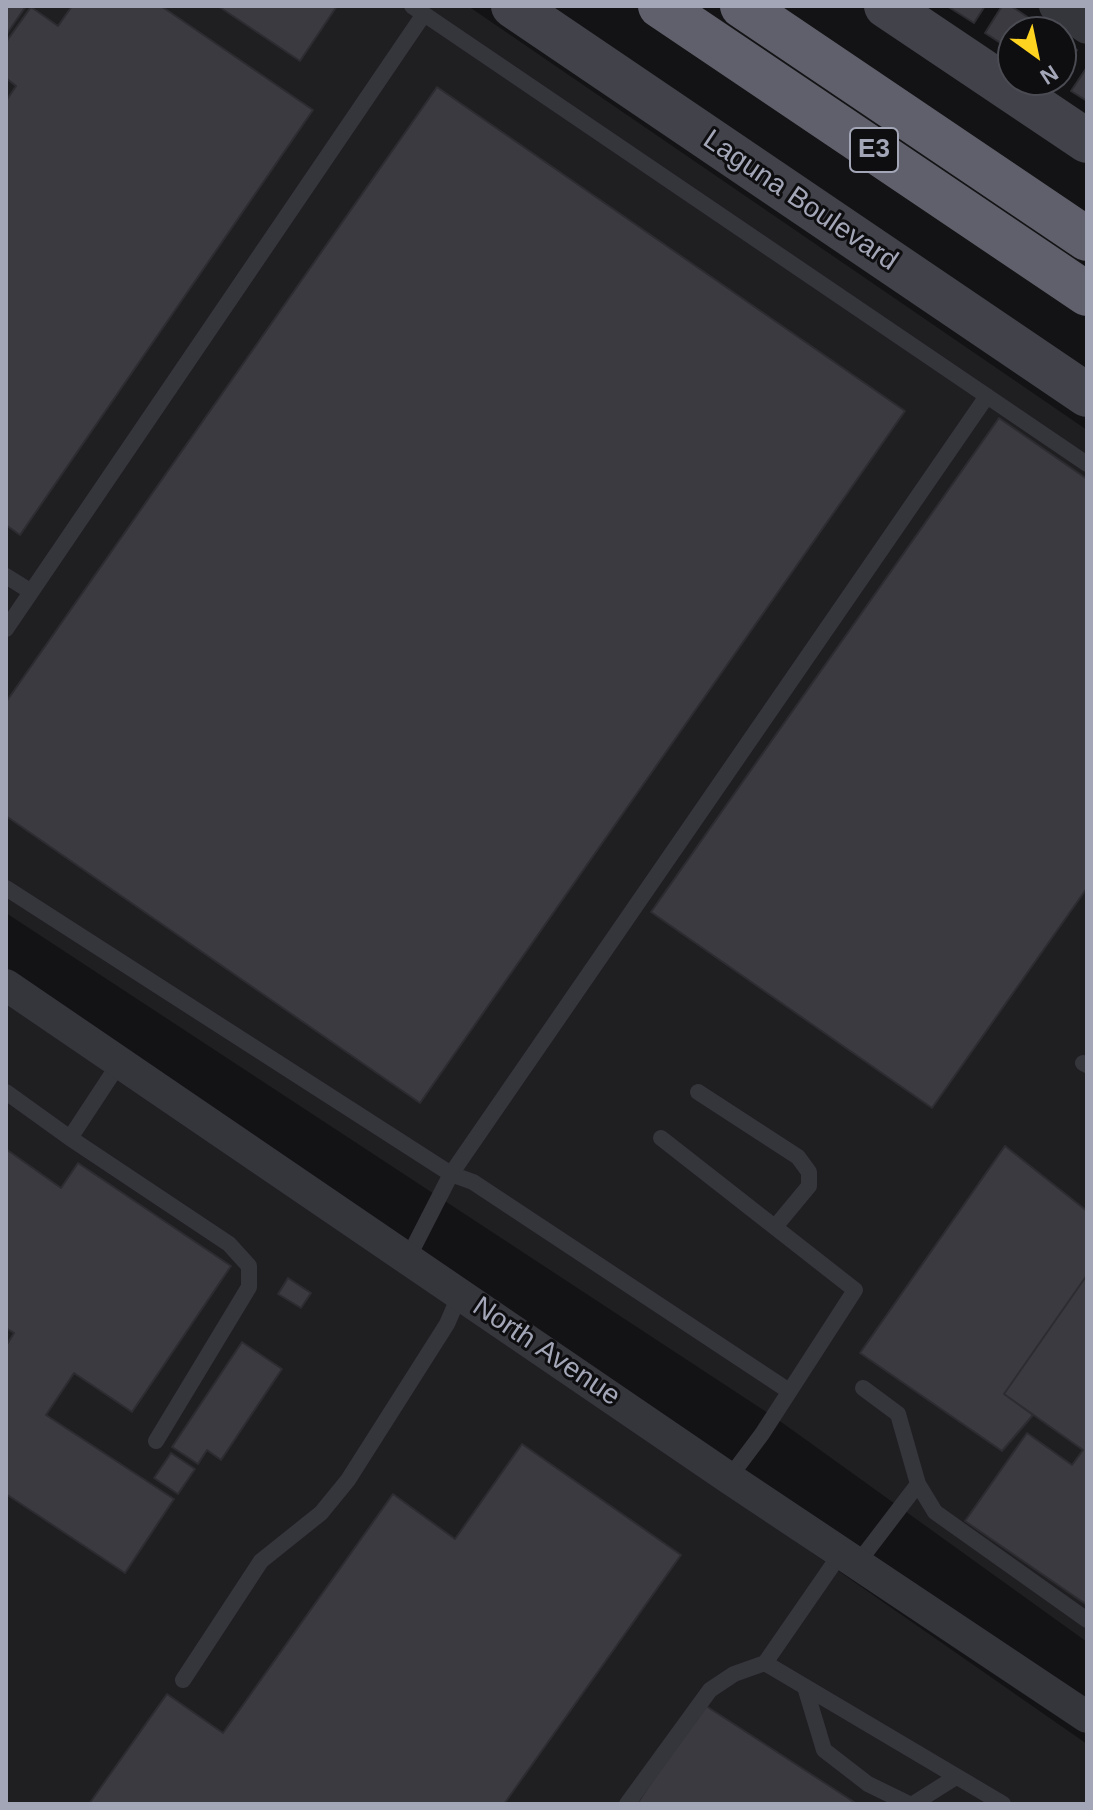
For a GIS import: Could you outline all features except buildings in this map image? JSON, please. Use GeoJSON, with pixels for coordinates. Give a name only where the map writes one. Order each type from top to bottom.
{"type":"FeatureCollection","features":[{"type":"Feature","properties":{"kind":"highway","name":"E3"},"geometry":{"type":"LineString","coordinates":[[660,6],[1087,294]]}},
{"type":"Feature","properties":{"kind":"highway","name":"E3"},"geometry":{"type":"LineString","coordinates":[[742,6],[1087,239]]}},
{"type":"Feature","properties":{"kind":"main road","name":"Laguna Boulevard"},"geometry":{"type":"LineString","coordinates":[[513,6],[1087,395]]}},
{"type":"Feature","properties":{"kind":"main road"},"geometry":{"type":"LineString","coordinates":[[886,6],[1087,141]]}},
{"type":"Feature","properties":{"kind":"street"},"geometry":{"type":"LineString","coordinates":[[1055,6],[1087,28]]}},
{"type":"Feature","properties":{"kind":"street","name":"North Avenue"},"geometry":{"type":"LineString","coordinates":[[6,985],[729,1478],[1087,1717]]}},
{"type":"Feature","properties":{"kind":"lane"},"geometry":{"type":"LineString","coordinates":[[6,629],[418,10],[1087,464]]}},
{"type":"Feature","properties":{"kind":"lane"},"geometry":{"type":"LineString","coordinates":[[408,1258],[451,1174],[987,396]]}},
{"type":"Feature","properties":{"kind":"lane"},"geometry":{"type":"LineString","coordinates":[[6,576],[30,591]]}},
{"type":"Feature","properties":{"kind":"lane"},"geometry":{"type":"LineString","coordinates":[[6,888],[451,1174],[473,1182],[789,1391]]}},
{"type":"Feature","properties":{"kind":"lane"},"geometry":{"type":"LineString","coordinates":[[70,1138],[120,1062]]}},
{"type":"Feature","properties":{"kind":"lane"},"geometry":{"type":"LineString","coordinates":[[6,1092],[229,1244],[249,1266],[249,1287],[156,1441]]}},
{"type":"Feature","properties":{"kind":"lane"},"geometry":{"type":"LineString","coordinates":[[698,1092],[798,1157],[809,1172],[809,1186],[775,1227]]}},
{"type":"Feature","properties":{"kind":"lane"},"geometry":{"type":"LineString","coordinates":[[661,1138],[855,1290],[729,1478]]}},
{"type":"Feature","properties":{"kind":"lane"},"geometry":{"type":"LineString","coordinates":[[183,1680],[261,1561],[321,1513],[348,1480],[447,1324],[460,1294]]}},
{"type":"Feature","properties":{"kind":"lane"},"geometry":{"type":"LineString","coordinates":[[863,1388],[898,1414],[918,1484],[935,1512],[1087,1620]]}},
{"type":"Feature","properties":{"kind":"lane"},"geometry":{"type":"LineString","coordinates":[[627,1804],[710,1690],[734,1674],[765,1663],[849,1558],[918,1484]]}},
{"type":"Feature","properties":{"kind":"lane"},"geometry":{"type":"LineString","coordinates":[[765,1663],[1003,1804]]}},
{"type":"Feature","properties":{"kind":"lane"},"geometry":{"type":"LineString","coordinates":[[805,1687],[824,1750],[868,1784],[911,1804],[956,1777]]}},
{"type":"Feature","properties":{"kind":"shaded area"},"geometry":{"type":"Polygon","coordinates":[[[6,6],[468,6],[1087,430],[1087,1642],[777,1419],[6,913],[6,6]]]}},
{"type":"Feature","properties":{"kind":"shaded area"},"geometry":{"type":"Polygon","coordinates":[[[6,997],[389,1258],[1087,1744],[1087,1804],[6,1804],[6,997]]]}}]}
